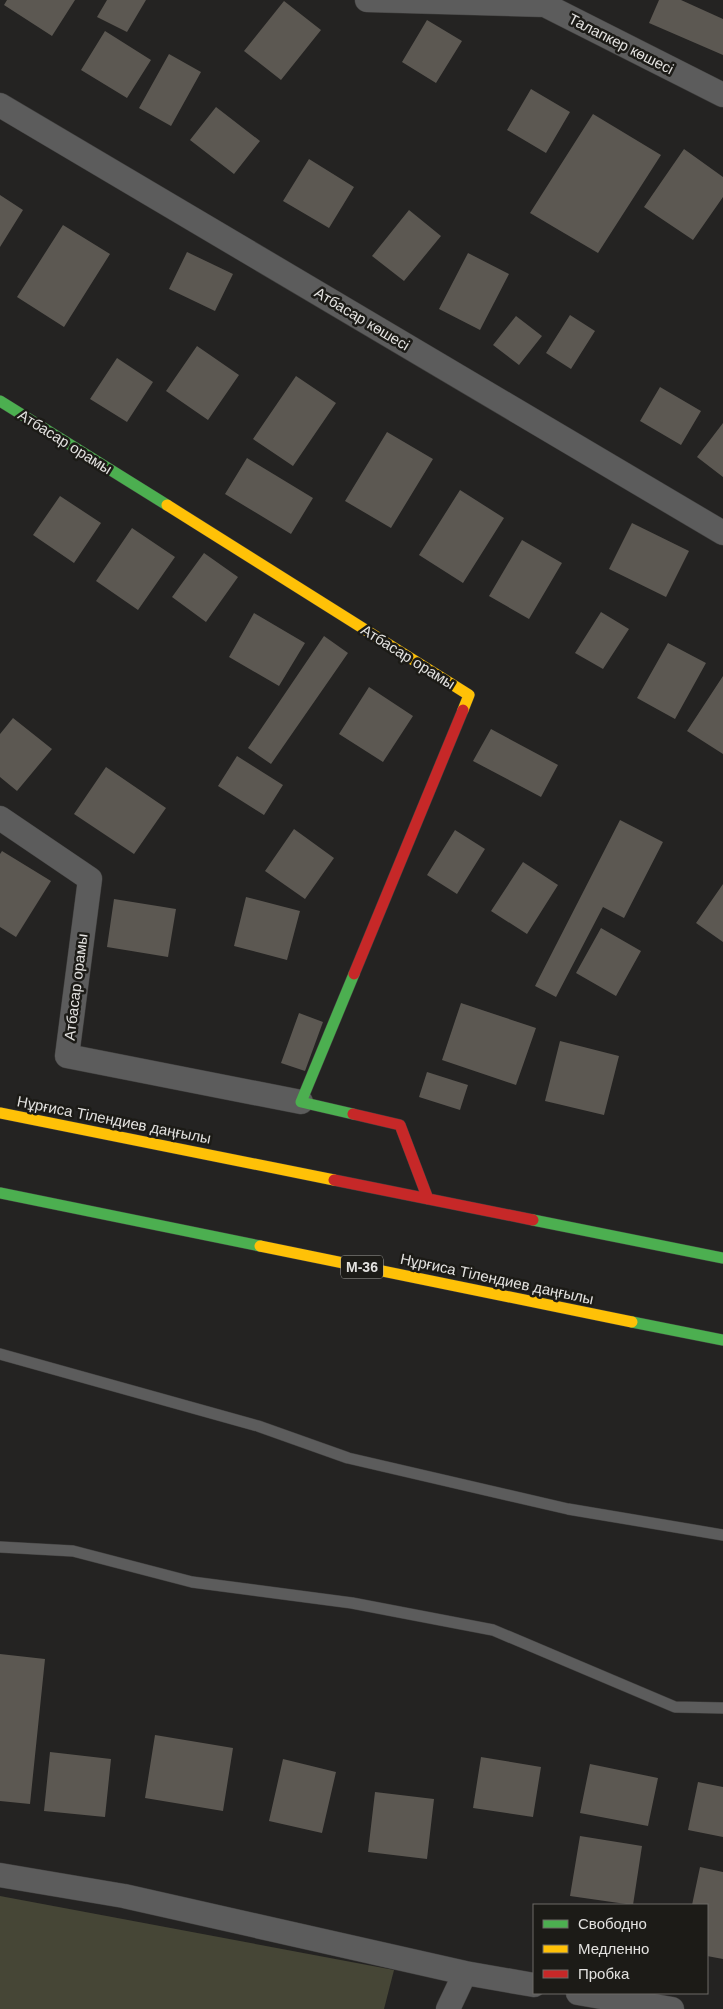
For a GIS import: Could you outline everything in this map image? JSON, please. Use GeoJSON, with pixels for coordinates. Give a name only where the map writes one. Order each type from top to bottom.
{"type":"FeatureCollection","features":[{"type":"Feature","properties":{"kind":"main road","name":"Атбасар орамы"},"geometry":{"type":"LineString","coordinates":[[0,401],[469,695],[301,1102],[400,1125],[428,1199]]}},
{"type":"Feature","properties":{"kind":"main road","name":"Нұрғиса Тілендиев даңғылы"},"geometry":{"type":"LineString","coordinates":[[0,1113],[723,1258]]}},
{"type":"Feature","properties":{"kind":"main road","name":"Нұрғиса Тілендиев даңғылы"},"geometry":{"type":"LineString","coordinates":[[0,1193],[723,1340]]}},
{"type":"Feature","properties":{"kind":"street","name":"Талапкер көшесі"},"geometry":{"type":"LineString","coordinates":[[366,0],[545,6],[723,95]]}},
{"type":"Feature","properties":{"kind":"street","name":"Атбасар көшесі"},"geometry":{"type":"LineString","coordinates":[[0,105],[723,533]]}},
{"type":"Feature","properties":{"kind":"street","name":"Атбасар орамы"},"geometry":{"type":"LineString","coordinates":[[0,818],[90,879],[67,1056],[301,1102]]}},
{"type":"Feature","properties":{"kind":"street"},"geometry":{"type":"LineString","coordinates":[[0,1875],[124,1896],[466,1973],[533,1985]]}},
{"type":"Feature","properties":{"kind":"street"},"geometry":{"type":"LineString","coordinates":[[448,2009],[466,1973]]}},
{"type":"Feature","properties":{"kind":"street"},"geometry":{"type":"LineString","coordinates":[[584,1994],[672,2009]]}},
{"type":"Feature","properties":{"kind":"lane"},"geometry":{"type":"LineString","coordinates":[[0,1354],[258,1426],[348,1458],[568,1509],[723,1535]]}},
{"type":"Feature","properties":{"kind":"lane"},"geometry":{"type":"LineString","coordinates":[[0,1547],[74,1552],[192,1582],[352,1604],[493,1630],[675,1707],[723,1708]]}},
{"type":"Feature","properties":{"kind":"green space"},"geometry":{"type":"Polygon","coordinates":[[[0,1896],[394,1970],[384,2009],[0,2009],[0,1896]]]}},
{"type":"Feature","properties":{"kind":"building"},"geometry":{"type":"Polygon","coordinates":[[[7,0],[75,0],[52,36],[4,5],[7,0]]]}},
{"type":"Feature","properties":{"kind":"building"},"geometry":{"type":"Polygon","coordinates":[[[107,0],[146,0],[127,32],[97,17],[107,0]]]}},
{"type":"Feature","properties":{"kind":"building"},"geometry":{"type":"Polygon","coordinates":[[[659,0],[681,0],[723,19],[723,55],[649,23],[659,0]]]}},
{"type":"Feature","properties":{"kind":"building"},"geometry":{"type":"Polygon","coordinates":[[[284,1],[321,30],[281,80],[244,51],[284,1]]]}},
{"type":"Feature","properties":{"kind":"building"},"geometry":{"type":"Polygon","coordinates":[[[427,20],[462,41],[436,83],[402,62],[427,20]]]}},
{"type":"Feature","properties":{"kind":"building"},"geometry":{"type":"Polygon","coordinates":[[[105,31],[151,60],[127,98],[81,70],[105,31]]]}},
{"type":"Feature","properties":{"kind":"building"},"geometry":{"type":"Polygon","coordinates":[[[169,54],[201,72],[171,126],[139,108],[169,54]]]}},
{"type":"Feature","properties":{"kind":"building"},"geometry":{"type":"Polygon","coordinates":[[[531,89],[570,112],[546,153],[507,130],[531,89]]]}},
{"type":"Feature","properties":{"kind":"building"},"geometry":{"type":"Polygon","coordinates":[[[216,107],[260,141],[234,174],[190,140],[216,107]]]}},
{"type":"Feature","properties":{"kind":"building"},"geometry":{"type":"Polygon","coordinates":[[[593,114],[661,155],[598,253],[530,213],[593,114]]]}},
{"type":"Feature","properties":{"kind":"building"},"geometry":{"type":"Polygon","coordinates":[[[684,149],[723,177],[723,197],[693,240],[644,207],[684,149]]]}},
{"type":"Feature","properties":{"kind":"building"},"geometry":{"type":"Polygon","coordinates":[[[309,159],[354,187],[329,228],[283,201],[309,159]]]}},
{"type":"Feature","properties":{"kind":"building"},"geometry":{"type":"Polygon","coordinates":[[[0,195],[23,210],[0,247],[0,195]]]}},
{"type":"Feature","properties":{"kind":"building"},"geometry":{"type":"Polygon","coordinates":[[[409,210],[441,236],[404,281],[372,256],[409,210]]]}},
{"type":"Feature","properties":{"kind":"building"},"geometry":{"type":"Polygon","coordinates":[[[63,225],[110,254],[64,327],[17,297],[63,225]]]}},
{"type":"Feature","properties":{"kind":"building"},"geometry":{"type":"Polygon","coordinates":[[[187,252],[233,274],[215,311],[169,289],[187,252]]]}},
{"type":"Feature","properties":{"kind":"building"},"geometry":{"type":"Polygon","coordinates":[[[468,253],[509,274],[480,330],[439,309],[468,253]]]}},
{"type":"Feature","properties":{"kind":"building"},"geometry":{"type":"Polygon","coordinates":[[[570,315],[595,331],[571,369],[546,353],[570,315]]]}},
{"type":"Feature","properties":{"kind":"building"},"geometry":{"type":"Polygon","coordinates":[[[516,316],[542,336],[519,365],[493,345],[516,316]]]}},
{"type":"Feature","properties":{"kind":"building"},"geometry":{"type":"Polygon","coordinates":[[[197,346],[239,375],[208,420],[166,391],[197,346]]]}},
{"type":"Feature","properties":{"kind":"building"},"geometry":{"type":"Polygon","coordinates":[[[117,358],[153,382],[127,422],[90,399],[117,358]]]}},
{"type":"Feature","properties":{"kind":"building"},"geometry":{"type":"Polygon","coordinates":[[[296,376],[336,403],[293,466],[253,439],[296,376]]]}},
{"type":"Feature","properties":{"kind":"building"},"geometry":{"type":"Polygon","coordinates":[[[660,387],[701,411],[681,445],[640,421],[660,387]]]}},
{"type":"Feature","properties":{"kind":"building"},"geometry":{"type":"Polygon","coordinates":[[[723,423],[723,477],[697,457],[723,423]]]}},
{"type":"Feature","properties":{"kind":"building"},"geometry":{"type":"Polygon","coordinates":[[[387,432],[433,459],[391,528],[345,501],[387,432]]]}},
{"type":"Feature","properties":{"kind":"building"},"geometry":{"type":"Polygon","coordinates":[[[247,458],[313,498],[291,534],[225,494],[247,458]]]}},
{"type":"Feature","properties":{"kind":"building"},"geometry":{"type":"Polygon","coordinates":[[[460,490],[504,518],[463,583],[419,555],[460,490]]]}},
{"type":"Feature","properties":{"kind":"building"},"geometry":{"type":"Polygon","coordinates":[[[60,496],[101,523],[74,563],[33,535],[60,496]]]}},
{"type":"Feature","properties":{"kind":"building"},"geometry":{"type":"Polygon","coordinates":[[[632,523],[689,551],[666,597],[609,569],[632,523]]]}},
{"type":"Feature","properties":{"kind":"building"},"geometry":{"type":"Polygon","coordinates":[[[132,528],[175,557],[138,610],[96,581],[132,528]]]}},
{"type":"Feature","properties":{"kind":"building"},"geometry":{"type":"Polygon","coordinates":[[[522,540],[562,563],[529,619],[489,596],[522,540]]]}},
{"type":"Feature","properties":{"kind":"building"},"geometry":{"type":"Polygon","coordinates":[[[204,553],[238,577],[206,622],[172,597],[204,553]]]}},
{"type":"Feature","properties":{"kind":"building"},"geometry":{"type":"Polygon","coordinates":[[[601,612],[629,629],[603,669],[575,653],[601,612]]]}},
{"type":"Feature","properties":{"kind":"building"},"geometry":{"type":"Polygon","coordinates":[[[254,613],[305,643],[279,686],[229,657],[254,613]]]}},
{"type":"Feature","properties":{"kind":"building"},"geometry":{"type":"Polygon","coordinates":[[[324,636],[348,653],[271,764],[248,748],[324,636]]]}},
{"type":"Feature","properties":{"kind":"building"},"geometry":{"type":"Polygon","coordinates":[[[668,643],[706,663],[675,719],[637,698],[668,643]]]}},
{"type":"Feature","properties":{"kind":"building"},"geometry":{"type":"Polygon","coordinates":[[[723,676],[723,754],[687,731],[723,676]]]}},
{"type":"Feature","properties":{"kind":"building"},"geometry":{"type":"Polygon","coordinates":[[[369,687],[413,716],[383,762],[339,734],[369,687]]]}},
{"type":"Feature","properties":{"kind":"building"},"geometry":{"type":"Polygon","coordinates":[[[13,718],[52,749],[17,791],[0,777],[0,734],[13,718]]]}},
{"type":"Feature","properties":{"kind":"building"},"geometry":{"type":"Polygon","coordinates":[[[491,729],[558,765],[541,797],[473,761],[491,729]]]}},
{"type":"Feature","properties":{"kind":"building"},"geometry":{"type":"Polygon","coordinates":[[[237,756],[283,785],[264,815],[218,786],[237,756]]]}},
{"type":"Feature","properties":{"kind":"building"},"geometry":{"type":"Polygon","coordinates":[[[106,767],[166,808],[134,854],[74,814],[106,767]]]}},
{"type":"Feature","properties":{"kind":"building"},"geometry":{"type":"Polygon","coordinates":[[[620,820],[663,842],[624,918],[603,907],[556,997],[535,986],[620,820]]]}},
{"type":"Feature","properties":{"kind":"building"},"geometry":{"type":"Polygon","coordinates":[[[294,829],[334,858],[305,899],[265,871],[294,829]]]}},
{"type":"Feature","properties":{"kind":"building"},"geometry":{"type":"Polygon","coordinates":[[[455,830],[485,849],[457,894],[427,875],[455,830]]]}},
{"type":"Feature","properties":{"kind":"building"},"geometry":{"type":"Polygon","coordinates":[[[2,851],[51,881],[16,937],[0,927],[0,854],[2,851]]]}},
{"type":"Feature","properties":{"kind":"building"},"geometry":{"type":"Polygon","coordinates":[[[523,862],[558,885],[527,934],[491,911],[523,862]]]}},
{"type":"Feature","properties":{"kind":"building"},"geometry":{"type":"Polygon","coordinates":[[[723,884],[723,942],[696,923],[723,884]]]}},
{"type":"Feature","properties":{"kind":"building"},"geometry":{"type":"Polygon","coordinates":[[[246,897],[300,911],[287,960],[234,946],[246,897]]]}},
{"type":"Feature","properties":{"kind":"building"},"geometry":{"type":"Polygon","coordinates":[[[114,899],[176,909],[168,957],[107,947],[114,899]]]}},
{"type":"Feature","properties":{"kind":"building"},"geometry":{"type":"Polygon","coordinates":[[[601,928],[641,951],[616,996],[576,973],[601,928]]]}},
{"type":"Feature","properties":{"kind":"building"},"geometry":{"type":"Polygon","coordinates":[[[461,1003],[536,1028],[516,1085],[442,1060],[461,1003]]]}},
{"type":"Feature","properties":{"kind":"building"},"geometry":{"type":"Polygon","coordinates":[[[299,1013],[323,1022],[305,1071],[281,1063],[299,1013]]]}},
{"type":"Feature","properties":{"kind":"building"},"geometry":{"type":"Polygon","coordinates":[[[560,1041],[619,1056],[604,1115],[545,1101],[560,1041]]]}},
{"type":"Feature","properties":{"kind":"building"},"geometry":{"type":"Polygon","coordinates":[[[427,1072],[468,1085],[460,1110],[419,1097],[427,1072]]]}},
{"type":"Feature","properties":{"kind":"building"},"geometry":{"type":"Polygon","coordinates":[[[0,1654],[45,1659],[30,1804],[0,1801],[0,1654]]]}},
{"type":"Feature","properties":{"kind":"building"},"geometry":{"type":"Polygon","coordinates":[[[155,1735],[233,1748],[223,1811],[145,1798],[155,1735]]]}},
{"type":"Feature","properties":{"kind":"building"},"geometry":{"type":"Polygon","coordinates":[[[50,1752],[111,1759],[105,1817],[44,1811],[50,1752]]]}},
{"type":"Feature","properties":{"kind":"building"},"geometry":{"type":"Polygon","coordinates":[[[481,1757],[541,1767],[533,1817],[473,1808],[481,1757]]]}},
{"type":"Feature","properties":{"kind":"building"},"geometry":{"type":"Polygon","coordinates":[[[283,1759],[336,1772],[322,1833],[269,1821],[283,1759]]]}},
{"type":"Feature","properties":{"kind":"building"},"geometry":{"type":"Polygon","coordinates":[[[590,1764],[658,1778],[648,1826],[580,1813],[590,1764]]]}},
{"type":"Feature","properties":{"kind":"building"},"geometry":{"type":"Polygon","coordinates":[[[698,1782],[723,1787],[723,1837],[688,1830],[698,1782]]]}},
{"type":"Feature","properties":{"kind":"building"},"geometry":{"type":"Polygon","coordinates":[[[375,1792],[434,1799],[427,1859],[368,1852],[375,1792]]]}},
{"type":"Feature","properties":{"kind":"building"},"geometry":{"type":"Polygon","coordinates":[[[580,1836],[642,1846],[633,1904],[570,1896],[580,1836]]]}},
{"type":"Feature","properties":{"kind":"building"},"geometry":{"type":"Polygon","coordinates":[[[700,1867],[723,1872],[723,1959],[708,1956],[708,1904],[692,1904],[700,1867]]]}},
{"type":"Feature","properties":{"kind":"traffic: fast"},"geometry":{"type":"LineString","coordinates":[[0,401],[167,505]]}},
{"type":"Feature","properties":{"kind":"traffic: fast"},"geometry":{"type":"LineString","coordinates":[[353,1114],[301,1102],[354,974]]}},
{"type":"Feature","properties":{"kind":"traffic: fast"},"geometry":{"type":"LineString","coordinates":[[0,1193],[260,1246]]}},
{"type":"Feature","properties":{"kind":"traffic: fast"},"geometry":{"type":"LineString","coordinates":[[533,1220],[723,1258]]}},
{"type":"Feature","properties":{"kind":"traffic: fast"},"geometry":{"type":"LineString","coordinates":[[632,1322],[723,1340]]}},
{"type":"Feature","properties":{"kind":"traffic: slow"},"geometry":{"type":"LineString","coordinates":[[167,505],[469,695],[463,710]]}},
{"type":"Feature","properties":{"kind":"traffic: slow"},"geometry":{"type":"LineString","coordinates":[[0,1113],[334,1180]]}},
{"type":"Feature","properties":{"kind":"traffic: slow"},"geometry":{"type":"LineString","coordinates":[[260,1246],[632,1322]]}},
{"type":"Feature","properties":{"kind":"traffic: jam"},"geometry":{"type":"LineString","coordinates":[[354,974],[463,710]]}},
{"type":"Feature","properties":{"kind":"traffic: jam"},"geometry":{"type":"LineString","coordinates":[[353,1114],[400,1125],[428,1199]]}},
{"type":"Feature","properties":{"kind":"traffic: jam"},"geometry":{"type":"LineString","coordinates":[[334,1180],[533,1220]]}}]}
